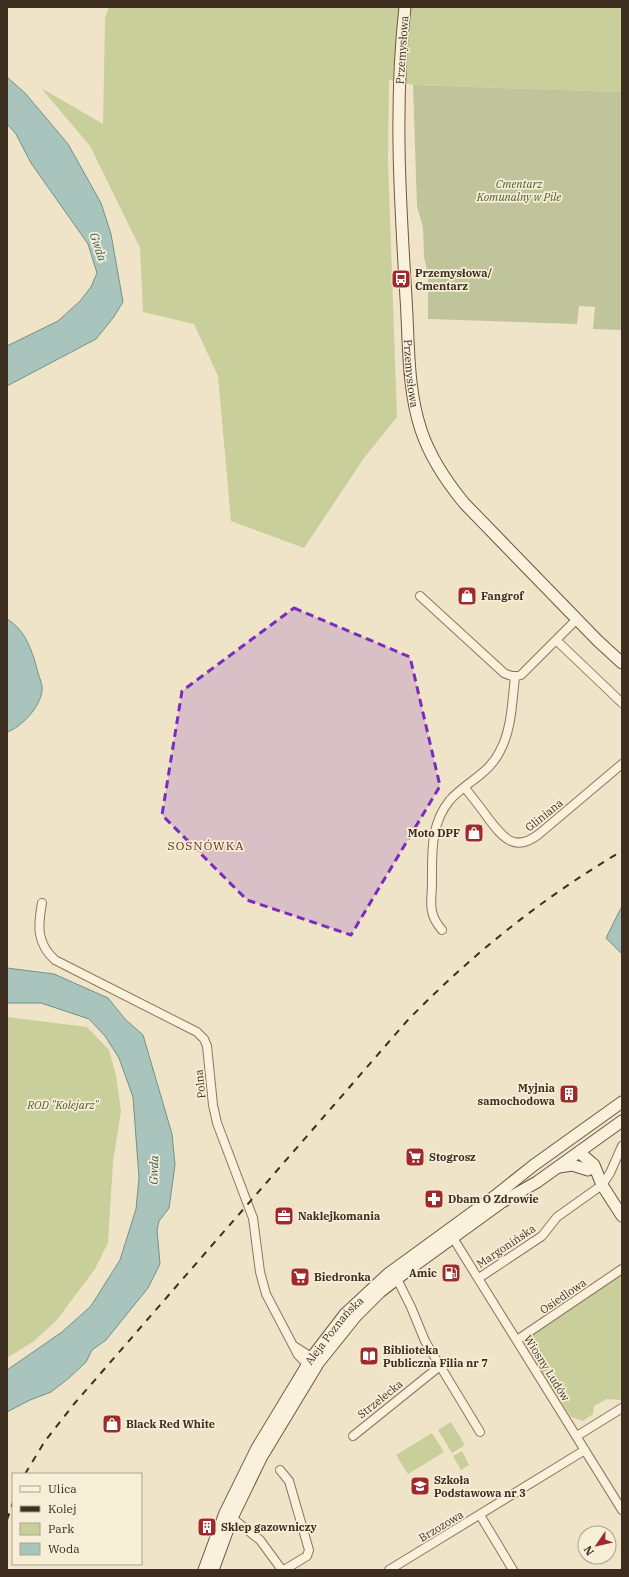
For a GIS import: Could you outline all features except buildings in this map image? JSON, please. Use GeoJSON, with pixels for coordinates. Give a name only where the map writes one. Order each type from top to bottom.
{"type":"FeatureCollection","features":[{"type":"Feature","properties":{"kind":"main road","name":"Przemysłowa"},"geometry":{"type":"LineString","coordinates":[[405,7],[399,76],[400,181],[410,380],[416,414],[428,449],[452,488],[483,523],[622,663]]}},
{"type":"Feature","properties":{"kind":"main road","name":"Aleja Poznańska"},"geometry":{"type":"LineString","coordinates":[[204,1570],[229,1515],[313,1364],[345,1314],[381,1280],[622,1102]]}},
{"type":"Feature","properties":{"kind":"main road","name":"Aleja Poznańska"},"geometry":{"type":"LineString","coordinates":[[313,1364],[356,1316],[396,1279],[502,1202],[558,1167],[622,1121]]}},
{"type":"Feature","properties":{"kind":"main road"},"geometry":{"type":"LineString","coordinates":[[591,1167],[595,1148],[603,1135]]}},
{"type":"Feature","properties":{"kind":"main road"},"geometry":{"type":"LineString","coordinates":[[570,1139],[591,1167],[622,1216]]}},
{"type":"Feature","properties":{"kind":"main road"},"geometry":{"type":"LineString","coordinates":[[558,1167],[572,1165],[591,1167]]}},
{"type":"Feature","properties":{"kind":"main road","name":"Aleja Poznańska"},"geometry":{"type":"LineString","coordinates":[[213,1570],[229,1515]]}},
{"type":"Feature","properties":{"kind":"street"},"geometry":{"type":"LineString","coordinates":[[420,596],[504,673],[515,677],[521,674],[577,619]]}},
{"type":"Feature","properties":{"kind":"street"},"geometry":{"type":"LineString","coordinates":[[556,640],[622,703]]}},
{"type":"Feature","properties":{"kind":"street"},"geometry":{"type":"LineString","coordinates":[[442,930],[431,910],[433,837],[440,814],[451,799],[488,769],[500,752],[507,732],[515,677]]}},
{"type":"Feature","properties":{"kind":"street","name":"Gliniana"},"geometry":{"type":"LineString","coordinates":[[465,788],[505,838],[516,842],[526,841],[539,834],[622,764]]}},
{"type":"Feature","properties":{"kind":"street","name":"Polna"},"geometry":{"type":"LineString","coordinates":[[42,903],[39,934],[44,946],[52,957],[67,967],[104,983],[197,1032],[206,1042],[215,1114],[224,1145],[253,1218],[262,1283],[270,1305],[292,1344],[313,1364]]}},
{"type":"Feature","properties":{"kind":"street","name":"Margonińska"},"geometry":{"type":"LineString","coordinates":[[479,1278],[542,1236],[557,1217],[602,1185],[610,1173],[622,1146]]}},
{"type":"Feature","properties":{"kind":"street","name":"Wiosny Ludów"},"geometry":{"type":"LineString","coordinates":[[453,1238],[622,1510]]}},
{"type":"Feature","properties":{"kind":"street","name":"Osiedlowa"},"geometry":{"type":"LineString","coordinates":[[517,1340],[622,1269]]}},
{"type":"Feature","properties":{"kind":"street"},"geometry":{"type":"LineString","coordinates":[[396,1279],[411,1307],[425,1341],[480,1432]]}},
{"type":"Feature","properties":{"kind":"street","name":"Strzelecka"},"geometry":{"type":"LineString","coordinates":[[353,1436],[440,1366]]}},
{"type":"Feature","properties":{"kind":"street"},"geometry":{"type":"LineString","coordinates":[[577,1436],[622,1408]]}},
{"type":"Feature","properties":{"kind":"street","name":"Brzozowa"},"geometry":{"type":"LineString","coordinates":[[389,1570],[585,1450]]}},
{"type":"Feature","properties":{"kind":"street"},"geometry":{"type":"LineString","coordinates":[[229,1515],[260,1540],[283,1570],[307,1556],[309,1550],[289,1481],[280,1470]]}},
{"type":"Feature","properties":{"kind":"street"},"geometry":{"type":"LineString","coordinates":[[480,1514],[514,1570]]}},
{"type":"Feature","properties":{"kind":"highlighted area"},"geometry":{"type":"Polygon","coordinates":[[[294,608],[410,657],[440,786],[351,935],[247,900],[162,815],[182,691],[294,608]]]}},
{"type":"Feature","properties":{"kind":"green space"},"geometry":{"type":"Polygon","coordinates":[[[109,7],[622,7],[622,92],[413,85],[389,80],[388,160],[397,417],[364,458],[304,548],[231,521],[218,376],[194,324],[143,312],[140,248],[90,146],[41,88],[103,124],[105,18],[109,7]]]}},
{"type":"Feature","properties":{"kind":"green space","name":"Cmentarz Komunalny w Pile"},"geometry":{"type":"Polygon","coordinates":[[[413,85],[622,92],[622,330],[593,329],[595,307],[579,306],[577,324],[428,319],[428,274],[424,257],[423,227],[417,207],[413,85]]]}},
{"type":"Feature","properties":{"kind":"green space","name":"ROD \"Kolejarz\""},"geometry":{"type":"Polygon","coordinates":[[[7,1017],[87,1027],[109,1050],[116,1076],[121,1111],[113,1162],[108,1243],[95,1269],[56,1321],[34,1341],[7,1358],[7,1017]]]}},
{"type":"Feature","properties":{"kind":"green space"},"geometry":{"type":"Polygon","coordinates":[[[622,1272],[622,1400],[607,1399],[594,1406],[593,1414],[583,1421],[571,1417],[524,1345],[525,1339],[622,1272]]]}},
{"type":"Feature","properties":{"kind":"green space"},"geometry":{"type":"Polygon","coordinates":[[[451,1422],[465,1445],[452,1453],[438,1430],[451,1422]]]}},
{"type":"Feature","properties":{"kind":"green space"},"geometry":{"type":"Polygon","coordinates":[[[432,1433],[444,1452],[408,1474],[396,1455],[432,1433]]]}},
{"type":"Feature","properties":{"kind":"green space"},"geometry":{"type":"Polygon","coordinates":[[[462,1451],[469,1465],[461,1470],[453,1456],[462,1451]]]}},
{"type":"Feature","properties":{"kind":"water","name":"Gwda"},"geometry":{"type":"Polygon","coordinates":[[[7,77],[25,93],[68,144],[101,203],[111,234],[123,302],[113,318],[96,339],[7,386],[7,346],[58,321],[80,301],[91,287],[97,273],[88,244],[31,163],[16,134],[7,124],[7,77]]]}},
{"type":"Feature","properties":{"kind":"water"},"geometry":{"type":"Polygon","coordinates":[[[7,619],[19,629],[28,643],[34,658],[42,689],[41,697],[34,710],[19,726],[7,732],[7,619]]]}},
{"type":"Feature","properties":{"kind":"water"},"geometry":{"type":"Polygon","coordinates":[[[622,906],[622,954],[606,938],[622,906]]]}},
{"type":"Feature","properties":{"kind":"water","name":"Gwda"},"geometry":{"type":"Polygon","coordinates":[[[7,968],[54,974],[108,998],[125,1019],[143,1035],[172,1134],[175,1165],[169,1208],[159,1221],[157,1230],[160,1264],[148,1288],[106,1340],[92,1350],[86,1362],[69,1378],[51,1392],[30,1400],[7,1412],[7,1370],[62,1332],[91,1306],[120,1260],[136,1209],[139,1178],[133,1097],[119,1058],[105,1036],[89,1019],[41,1003],[7,1003],[7,968]]]}},
{"type":"Feature","properties":{"kind":"railway"},"geometry":{"type":"LineString","coordinates":[[26,1473],[45,1441],[74,1404],[407,1021],[456,973],[508,929],[564,888],[622,851]]}},
{"type":"Feature","properties":{"kind":"railway"},"geometry":{"type":"LineString","coordinates":[[7,1520],[12,1505]]}},
{"type":"Feature","properties":{"kind":"place","name":"Przemysłowa/ Cmentarz"},"geometry":{"type":"Point","coordinates":[401,279]}},
{"type":"Feature","properties":{"kind":"place","name":"Fangrof"},"geometry":{"type":"Point","coordinates":[467,596]}},
{"type":"Feature","properties":{"kind":"place","name":"Moto DPF"},"geometry":{"type":"Point","coordinates":[474,833]}},
{"type":"Feature","properties":{"kind":"place","name":"Myjnia samochodowa"},"geometry":{"type":"Point","coordinates":[569,1094]}},
{"type":"Feature","properties":{"kind":"place","name":"Stogrosz"},"geometry":{"type":"Point","coordinates":[415,1157]}},
{"type":"Feature","properties":{"kind":"place","name":"Dbam O Zdrowie"},"geometry":{"type":"Point","coordinates":[434,1199]}},
{"type":"Feature","properties":{"kind":"place","name":"Naklejkomania"},"geometry":{"type":"Point","coordinates":[284,1216]}},
{"type":"Feature","properties":{"kind":"place","name":"Amic"},"geometry":{"type":"Point","coordinates":[451,1273]}},
{"type":"Feature","properties":{"kind":"place","name":"Biedronka"},"geometry":{"type":"Point","coordinates":[300,1277]}},
{"type":"Feature","properties":{"kind":"place","name":"Biblioteka Publiczna Filia nr 7"},"geometry":{"type":"Point","coordinates":[369,1356]}},
{"type":"Feature","properties":{"kind":"place","name":"Black Red White"},"geometry":{"type":"Point","coordinates":[112,1424]}},
{"type":"Feature","properties":{"kind":"place","name":"Szkoła Podstawowa nr 3"},"geometry":{"type":"Point","coordinates":[420,1486]}},
{"type":"Feature","properties":{"kind":"place","name":"Sklep gazowniczy"},"geometry":{"type":"Point","coordinates":[207,1527]}},
{"type":"Feature","properties":{"kind":"district","name":"SOSNÓWKA"},"geometry":{"type":"Point","coordinates":[206,846]}}]}
